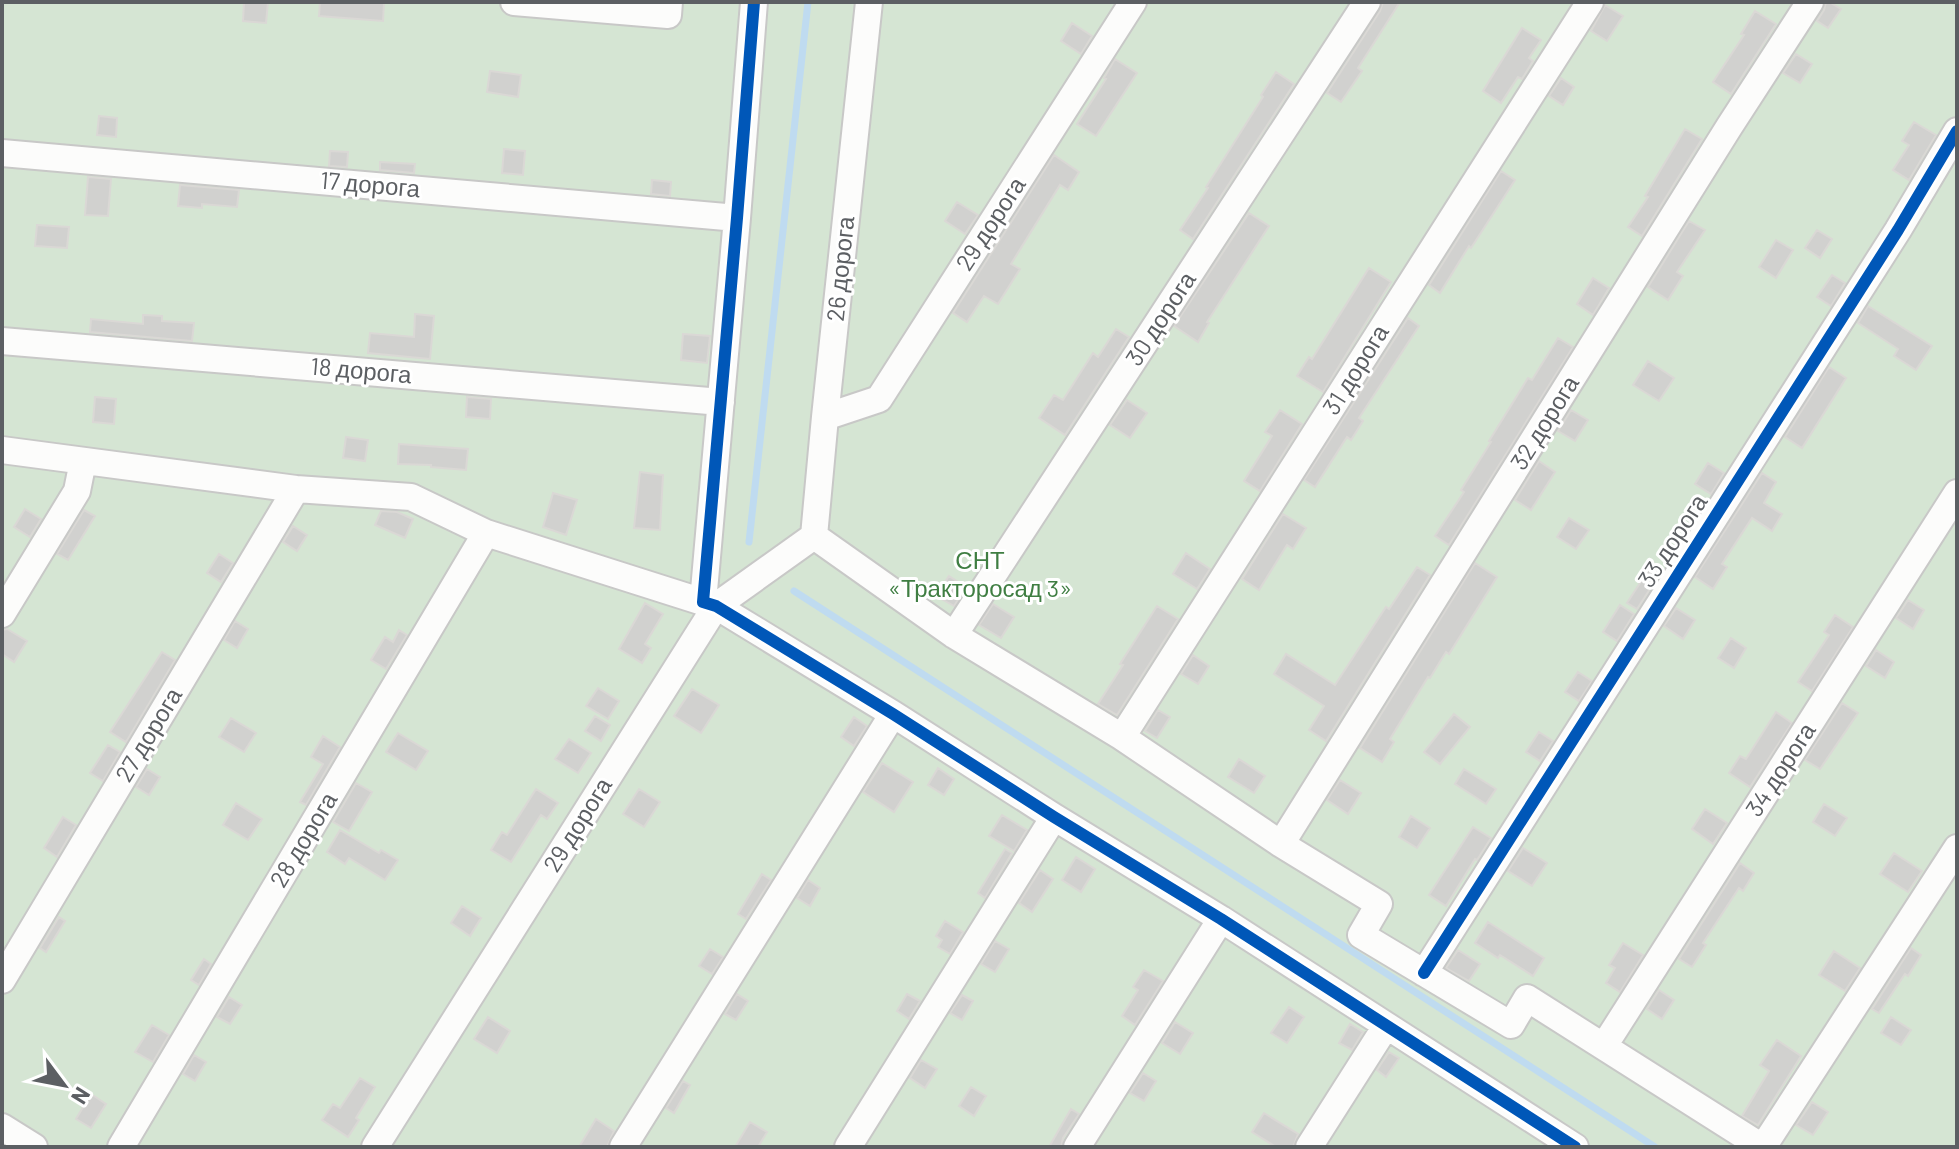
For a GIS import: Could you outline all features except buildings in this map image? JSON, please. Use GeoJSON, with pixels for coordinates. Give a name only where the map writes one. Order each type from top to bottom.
{"type":"FeatureCollection","features":[{"type":"Feature","properties":{"kind":"street"},"geometry":{"type":"LineString","coordinates":[[514,2],[668,15],[669,2]]}},
{"type":"Feature","properties":{"kind":"street"},"geometry":{"type":"LineString","coordinates":[[709,604],[721,402],[754,2]]}},
{"type":"Feature","properties":{"kind":"street","name":"26 дорога"},"geometry":{"type":"LineString","coordinates":[[814,536],[869,2]]}},
{"type":"Feature","properties":{"kind":"street","name":"29 дорога"},"geometry":{"type":"LineString","coordinates":[[825,417],[879,399],[1133,2]]}},
{"type":"Feature","properties":{"kind":"street","name":"30 дорога"},"geometry":{"type":"LineString","coordinates":[[954,635],[1367,2]]}},
{"type":"Feature","properties":{"kind":"street","name":"31 дорога"},"geometry":{"type":"LineString","coordinates":[[1122,737],[1590,2]]}},
{"type":"Feature","properties":{"kind":"street","name":"32 дорога"},"geometry":{"type":"LineString","coordinates":[[1281,844],[1810,2]]}},
{"type":"Feature","properties":{"kind":"street","name":"33 дорога"},"geometry":{"type":"LineString","coordinates":[[1424,973],[1889,243],[1957,131]]}},
{"type":"Feature","properties":{"kind":"street","name":"17 дорога"},"geometry":{"type":"LineString","coordinates":[[2,153],[737,218]]}},
{"type":"Feature","properties":{"kind":"street","name":"18 дорога"},"geometry":{"type":"LineString","coordinates":[[2,341],[721,402]]}},
{"type":"Feature","properties":{"kind":"street"},"geometry":{"type":"LineString","coordinates":[[2,450],[296,489],[411,497],[486,533],[709,604],[893,714],[1221,919],[1386,1026],[1541,1138],[1575,1147]]}},
{"type":"Feature","properties":{"kind":"street"},"geometry":{"type":"LineString","coordinates":[[2,614],[77,491],[83,461]]}},
{"type":"Feature","properties":{"kind":"street","name":"27 дорога"},"geometry":{"type":"LineString","coordinates":[[2,980],[296,489]]}},
{"type":"Feature","properties":{"kind":"street","name":"34 дорога"},"geometry":{"type":"LineString","coordinates":[[1604,1046],[1957,493]]}},
{"type":"Feature","properties":{"kind":"street","name":"28 дорога"},"geometry":{"type":"LineString","coordinates":[[121,1147],[486,533]]}},
{"type":"Feature","properties":{"kind":"street"},"geometry":{"type":"LineString","coordinates":[[814,536],[954,635],[1122,737],[1281,844],[1379,904],[1361,935],[1511,1025],[1527,998],[1762,1147],[1957,848]]}},
{"type":"Feature","properties":{"kind":"street","name":"29 дорога"},"geometry":{"type":"LineString","coordinates":[[375,1147],[709,604],[814,536]]}},
{"type":"Feature","properties":{"kind":"street"},"geometry":{"type":"LineString","coordinates":[[623,1147],[893,714]]}},
{"type":"Feature","properties":{"kind":"street"},"geometry":{"type":"LineString","coordinates":[[848,1147],[1054,817]]}},
{"type":"Feature","properties":{"kind":"street"},"geometry":{"type":"LineString","coordinates":[[1077,1147],[1221,919]]}},
{"type":"Feature","properties":{"kind":"street"},"geometry":{"type":"LineString","coordinates":[[1309,1147],[1386,1026]]}},
{"type":"Feature","properties":{"kind":"street"},"geometry":{"type":"LineString","coordinates":[[2,1127],[34,1147]]}},
{"type":"Feature","properties":{"kind":"green space","name":"СНТ «Тракторосад 3»"},"geometry":{"type":"Polygon","coordinates":[[[2,2],[1957,2],[1957,1147],[2,1147],[2,2]]]}},
{"type":"Feature","properties":{"kind":"waterway"},"geometry":{"type":"LineString","coordinates":[[749,542],[808,2]]}},
{"type":"Feature","properties":{"kind":"waterway"},"geometry":{"type":"LineString","coordinates":[[794,591],[1655,1147]]}},
{"type":"Feature","properties":{"kind":"cycle path"},"geometry":{"type":"LineString","coordinates":[[754,2],[703,602],[716,606],[893,714],[1221,919],[1575,1147]]}},
{"type":"Feature","properties":{"kind":"cycle path"},"geometry":{"type":"LineString","coordinates":[[1424,973],[1898,230],[1957,131]]}}]}
